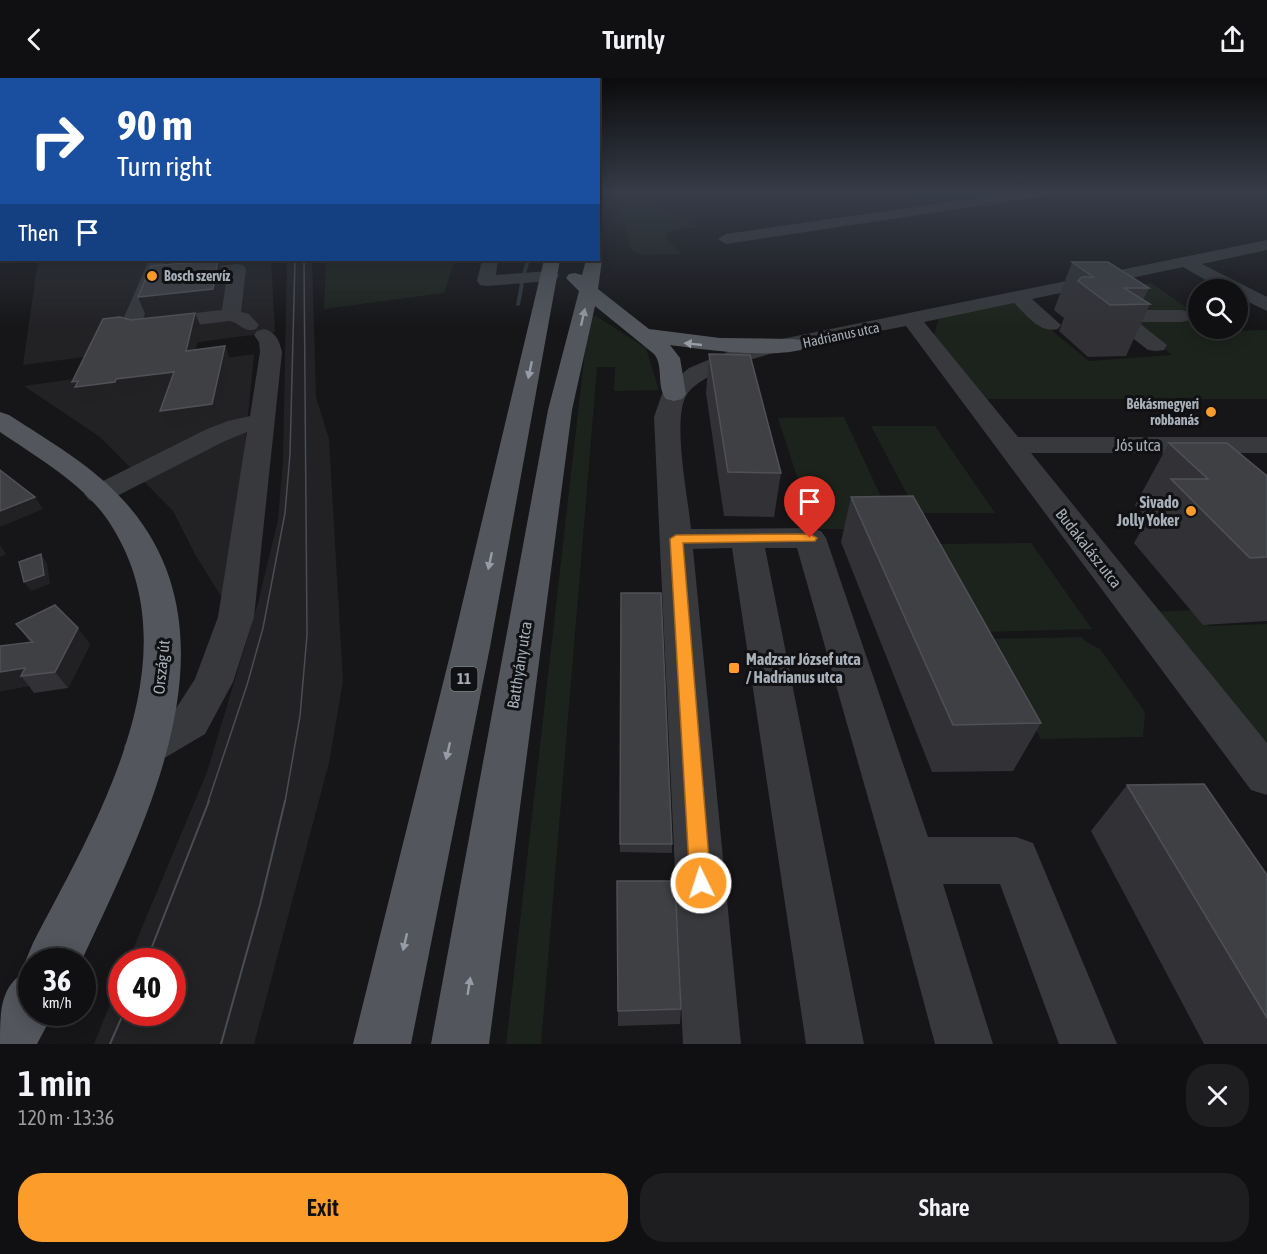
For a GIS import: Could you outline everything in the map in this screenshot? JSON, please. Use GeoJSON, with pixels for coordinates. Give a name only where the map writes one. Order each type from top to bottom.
{"type":"FeatureCollection","features":[{"type":"Feature","properties":{"kind":"main road","name":"Batthyány utca"},"geometry":{"type":"LineString","coordinates":[[460,1044],[560,410],[594,261]]}},
{"type":"Feature","properties":{"kind":"main road"},"geometry":{"type":"LineString","coordinates":[[549,277],[589,288],[610,309],[663,349],[669,358],[674,394]]}},
{"type":"Feature","properties":{"kind":"main road","name":"11"},"geometry":{"type":"LineString","coordinates":[[382,1044],[549,277]]}},
{"type":"Feature","properties":{"kind":"main road"},"geometry":{"type":"LineString","coordinates":[[647,335],[714,346],[794,345]]}},
{"type":"Feature","properties":{"kind":"main road","name":"Ország út"},"geometry":{"type":"LineString","coordinates":[[0,420],[71,471],[99,494],[127,523],[149,564],[159,598],[164,632],[164,661],[159,695],[146,747],[108,846],[59,948]]}},
{"type":"Feature","properties":{"kind":"main road"},"geometry":{"type":"LineString","coordinates":[[4,1044],[18,1020]]}},
{"type":"Feature","properties":{"kind":"street"},"geometry":{"type":"LineString","coordinates":[[726,239],[739,237]]}},
{"type":"Feature","properties":{"kind":"street","name":"Hadrianus utca"},"geometry":{"type":"LineString","coordinates":[[674,394],[697,373],[736,356],[1267,245]]}},
{"type":"Feature","properties":{"kind":"street"},"geometry":{"type":"LineString","coordinates":[[1244,250],[1267,262]]}},
{"type":"Feature","properties":{"kind":"street"},"geometry":{"type":"LineString","coordinates":[[146,747],[190,722],[213,682],[236,617],[271,352],[269,341],[242,318],[231,315],[137,326],[131,324],[156,261]]}},
{"type":"Feature","properties":{"kind":"street"},"geometry":{"type":"LineString","coordinates":[[490,261],[486,281],[549,277]]}},
{"type":"Feature","properties":{"kind":"street"},"geometry":{"type":"LineString","coordinates":[[1186,262],[1217,279]]}},
{"type":"Feature","properties":{"kind":"street"},"geometry":{"type":"LineString","coordinates":[[148,278],[237,269],[231,315]]}},
{"type":"Feature","properties":{"kind":"street"},"geometry":{"type":"LineString","coordinates":[[1140,272],[1162,285]]}},
{"type":"Feature","properties":{"kind":"street"},"geometry":{"type":"LineString","coordinates":[[1075,285],[1156,345],[1123,345]]}},
{"type":"Feature","properties":{"kind":"street"},"geometry":{"type":"LineString","coordinates":[[1248,296],[1267,305]]}},
{"type":"Feature","properties":{"kind":"street"},"geometry":{"type":"LineString","coordinates":[[1018,297],[1051,325]]}},
{"type":"Feature","properties":{"kind":"street"},"geometry":{"type":"LineString","coordinates":[[1118,316],[1182,316]]}},
{"type":"Feature","properties":{"kind":"street","name":"Budakalász utca"},"geometry":{"type":"LineString","coordinates":[[912,320],[1267,776]]}},
{"type":"Feature","properties":{"kind":"street"},"geometry":{"type":"LineString","coordinates":[[674,394],[668,417],[712,1044]]}},
{"type":"Feature","properties":{"kind":"street"},"geometry":{"type":"LineString","coordinates":[[99,494],[216,435],[237,426],[262,422]]}},
{"type":"Feature","properties":{"kind":"street","name":"Jós utca"},"geometry":{"type":"LineString","coordinates":[[1009,445],[1267,445]]}},
{"type":"Feature","properties":{"kind":"street"},"geometry":{"type":"LineString","coordinates":[[1159,445],[1187,471]]}},
{"type":"Feature","properties":{"kind":"street"},"geometry":{"type":"LineString","coordinates":[[676,539],[810,538],[911,861],[963,1044]]}},
{"type":"Feature","properties":{"kind":"street"},"geometry":{"type":"LineString","coordinates":[[747,539],[835,1044]]}},
{"type":"Feature","properties":{"kind":"street"},"geometry":{"type":"LineString","coordinates":[[911,861],[1016,860],[1088,1044]]}},
{"type":"Feature","properties":{"kind":"shaded area"},"geometry":{"type":"Polygon","coordinates":[[[628,237],[666,237],[682,254],[641,255],[631,250],[628,237]]]}},
{"type":"Feature","properties":{"kind":"shaded area"},"geometry":{"type":"Polygon","coordinates":[[[38,261],[271,261],[275,332],[23,365],[38,261]]]}},
{"type":"Feature","properties":{"kind":"shaded area"},"geometry":{"type":"Polygon","coordinates":[[[287,261],[312,261],[316,397],[329,439],[343,681],[329,763],[254,1044],[94,1044],[108,1010],[108,1026],[186,1026],[186,948],[133,948],[207,772],[258,603],[278,520],[283,460],[287,261]]]}},
{"type":"Feature","properties":{"kind":"shaded area"},"geometry":{"type":"Polygon","coordinates":[[[326,261],[455,261],[444,293],[324,309],[326,261]]]}},
{"type":"Feature","properties":{"kind":"shaded area"},"geometry":{"type":"Polygon","coordinates":[[[1151,283],[1188,308],[1188,339],[1248,339],[1248,330],[1267,330],[1267,399],[982,399],[933,338],[939,318],[1017,302],[1089,361],[1172,355],[1088,288],[1137,286],[1151,283]]]}},
{"type":"Feature","properties":{"kind":"shaded area"},"geometry":{"type":"Polygon","coordinates":[[[589,316],[596,316],[646,348],[659,390],[614,391],[615,367],[597,367],[541,1044],[506,1044],[589,316]]]}},
{"type":"Feature","properties":{"kind":"shaded area"},"geometry":{"type":"Polygon","coordinates":[[[254,354],[229,609],[196,556],[173,511],[100,437],[24,386],[254,354]]]}},
{"type":"Feature","properties":{"kind":"shaded area"},"geometry":{"type":"Polygon","coordinates":[[[844,417],[896,529],[814,529],[778,418],[844,417]]]}},
{"type":"Feature","properties":{"kind":"shaded area"},"geometry":{"type":"Polygon","coordinates":[[[871,426],[935,426],[995,513],[917,513],[871,426]]]}},
{"type":"Feature","properties":{"kind":"shaded area"},"geometry":{"type":"Polygon","coordinates":[[[1031,543],[1092,629],[982,632],[935,544],[1031,543]]]}},
{"type":"Feature","properties":{"kind":"shaded area"},"geometry":{"type":"Polygon","coordinates":[[[1194,610],[1208,626],[1267,624],[1267,754],[1149,612],[1194,610]]]}},
{"type":"Feature","properties":{"kind":"shaded area"},"geometry":{"type":"Polygon","coordinates":[[[1082,637],[1100,649],[1145,712],[1143,737],[1041,739],[987,639],[1082,637]]]}},
{"type":"Feature","properties":{"kind":"building"},"geometry":{"type":"Polygon","coordinates":[[[218,261],[213,289],[138,297],[151,266],[218,261]]]}},
{"type":"Feature","properties":{"kind":"building"},"geometry":{"type":"Polygon","coordinates":[[[1072,262],[1108,262],[1149,288],[1124,288],[1150,304],[1110,305],[1078,281],[1082,277],[1093,277],[1072,262]]]}},
{"type":"Feature","properties":{"kind":"building"},"geometry":{"type":"Polygon","coordinates":[[[195,313],[186,351],[225,346],[212,404],[160,411],[174,372],[75,387],[78,381],[72,382],[103,319],[120,317],[131,320],[195,313]]]}},
{"type":"Feature","properties":{"kind":"building"},"geometry":{"type":"Polygon","coordinates":[[[709,354],[750,355],[781,473],[728,472],[709,354]]]}},
{"type":"Feature","properties":{"kind":"building"},"geometry":{"type":"Polygon","coordinates":[[[1169,443],[1227,443],[1267,476],[1267,557],[1250,558],[1171,479],[1208,479],[1169,443]]]}},
{"type":"Feature","properties":{"kind":"building"},"geometry":{"type":"Polygon","coordinates":[[[0,470],[35,497],[0,511],[0,470]]]}},
{"type":"Feature","properties":{"kind":"building"},"geometry":{"type":"Polygon","coordinates":[[[913,496],[1041,723],[953,725],[851,497],[913,496]]]}},
{"type":"Feature","properties":{"kind":"building"},"geometry":{"type":"Polygon","coordinates":[[[41,554],[44,575],[24,582],[19,562],[41,554]]]}},
{"type":"Feature","properties":{"kind":"building"},"geometry":{"type":"Polygon","coordinates":[[[621,593],[661,593],[672,844],[620,844],[621,593]]]}},
{"type":"Feature","properties":{"kind":"building"},"geometry":{"type":"Polygon","coordinates":[[[55,605],[78,628],[55,672],[21,676],[25,668],[0,672],[0,646],[33,642],[16,624],[55,605]]]}},
{"type":"Feature","properties":{"kind":"building"},"geometry":{"type":"Polygon","coordinates":[[[1204,784],[1267,875],[1267,1018],[1127,785],[1204,784]]]}},
{"type":"Feature","properties":{"kind":"building"},"geometry":{"type":"Polygon","coordinates":[[[617,881],[675,881],[681,1009],[618,1011],[617,881]]]}},
{"type":"Feature","properties":{"kind":"waterway"},"geometry":{"type":"LineString","coordinates":[[524,274],[528,261]]}},
{"type":"Feature","properties":{"kind":"waterway"},"geometry":{"type":"LineString","coordinates":[[518,305],[522,283]]}},
{"type":"Feature","properties":{"kind":"tram line"},"geometry":{"type":"LineString","coordinates":[[208,802],[247,685],[263,628],[285,513],[290,454],[295,261]]}},
{"type":"Feature","properties":{"kind":"tram line"},"geometry":{"type":"LineString","coordinates":[[285,802],[300,716],[307,635],[304,261]]}},
{"type":"Feature","properties":{"kind":"tram line"},"geometry":{"type":"LineString","coordinates":[[151,948],[209,801]]}},
{"type":"Feature","properties":{"kind":"tram line"},"geometry":{"type":"LineString","coordinates":[[221,1044],[260,905],[285,801]]}},
{"type":"Feature","properties":{"kind":"tram line"},"geometry":{"type":"LineString","coordinates":[[110,1044],[118,1026]]}},
{"type":"Feature","properties":{"kind":"place","name":"Bosch szervíz"},"geometry":{"type":"Point","coordinates":[152,276]}},
{"type":"Feature","properties":{"kind":"place","name":"Békásmegyeri robbanás"},"geometry":{"type":"Point","coordinates":[1211,412]}},
{"type":"Feature","properties":{"kind":"place","name":"Sivado Jolly Yoker"},"geometry":{"type":"Point","coordinates":[1191,511]}},
{"type":"Feature","properties":{"kind":"place","name":"Madzsar József utca / Hadrianus utca"},"geometry":{"type":"Point","coordinates":[734,668]}},
{"type":"Feature","properties":{"kind":"route"},"geometry":{"type":"LineString","coordinates":[[701,883],[676,539],[810,538]]}}]}
